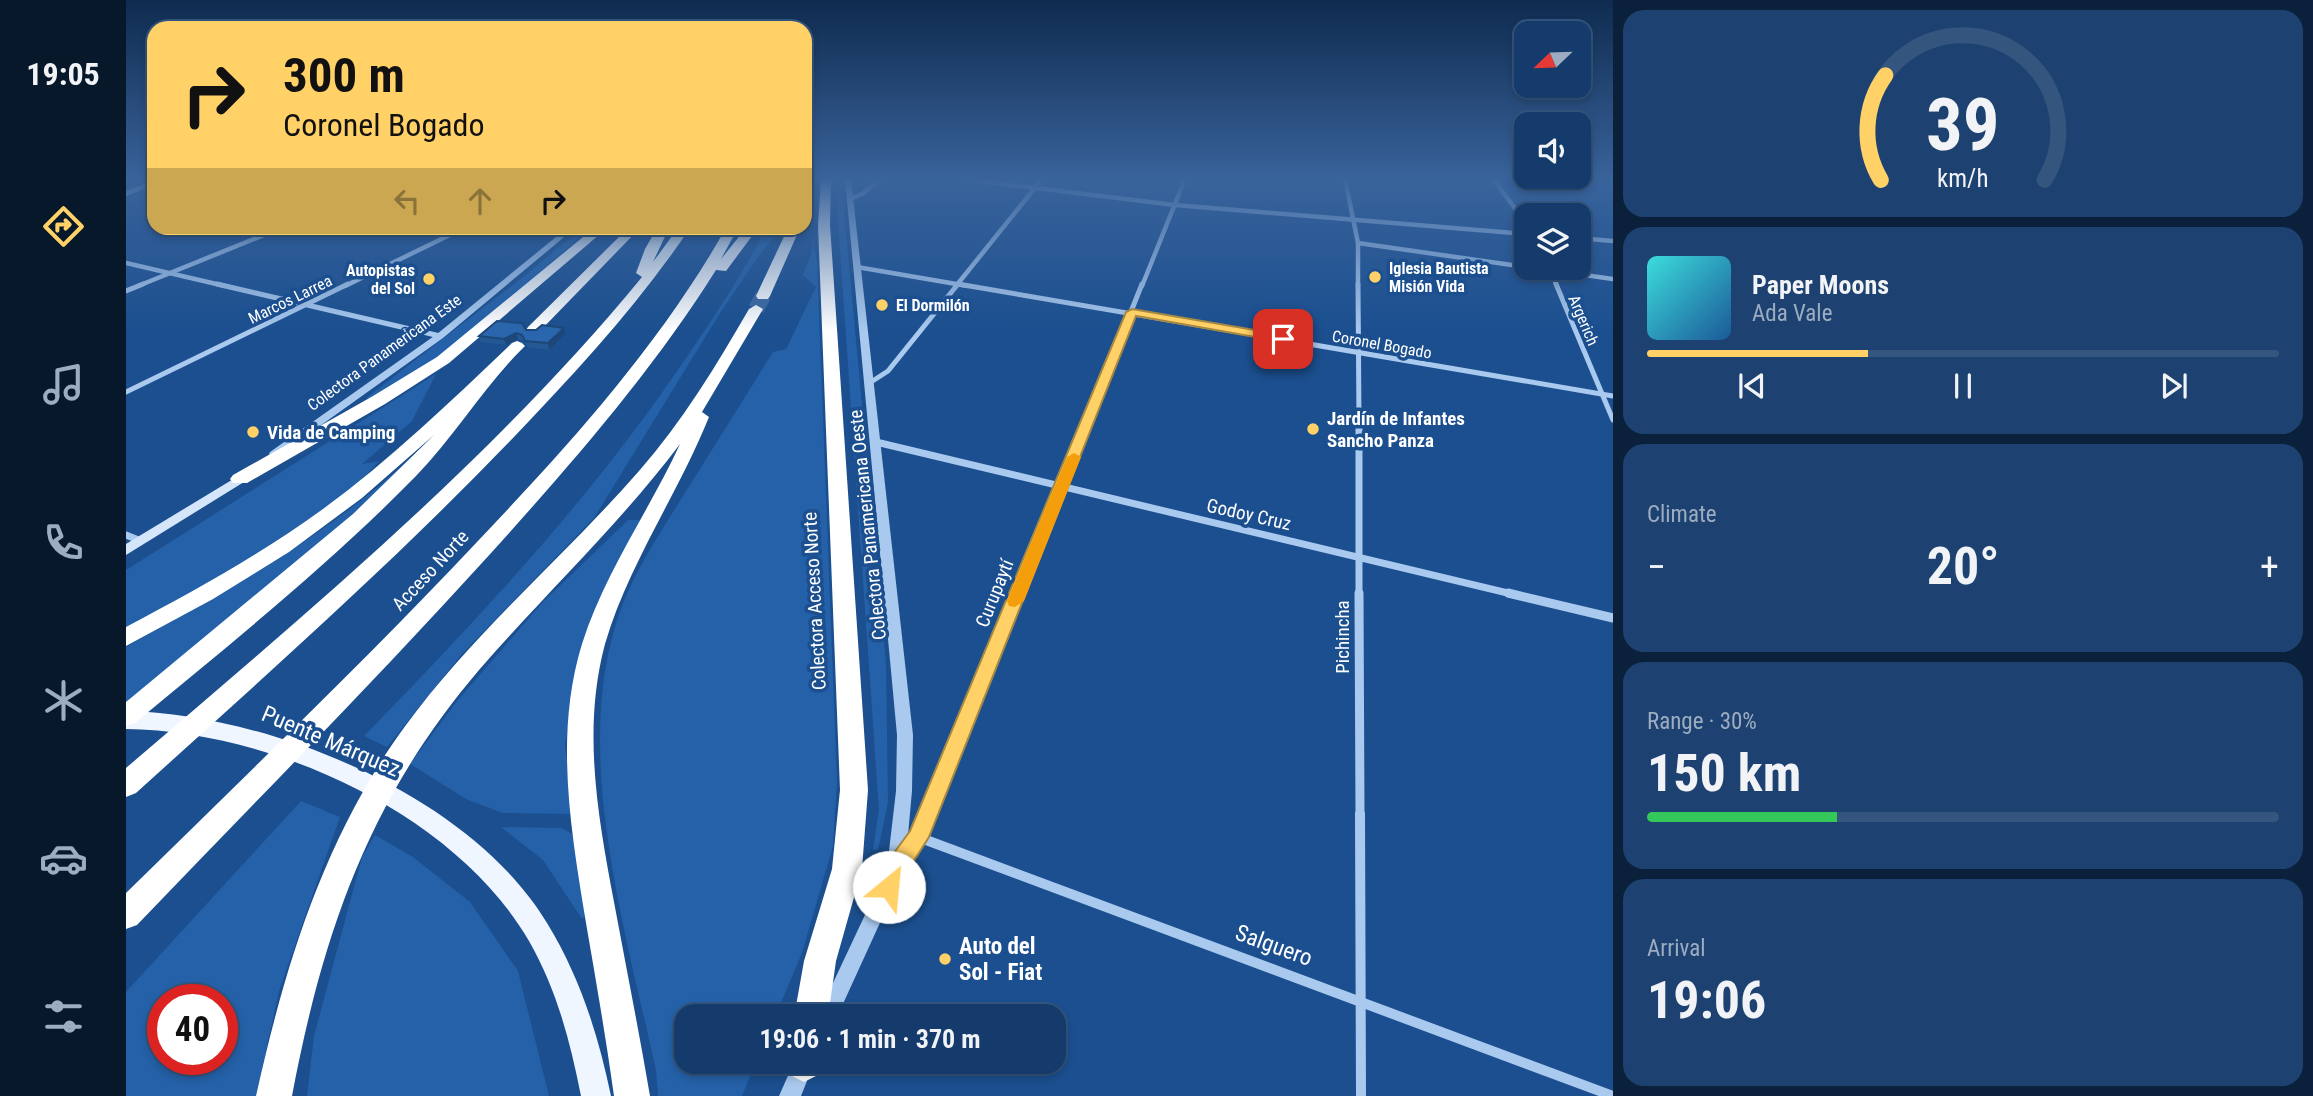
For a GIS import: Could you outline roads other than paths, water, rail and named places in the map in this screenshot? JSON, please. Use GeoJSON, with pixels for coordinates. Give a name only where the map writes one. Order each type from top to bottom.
{"type":"FeatureCollection","features":[{"type":"Feature","properties":{"kind":"highway","name":"Colectora Acceso Norte"},"geometry":{"type":"LineString","coordinates":[[813,1004],[820,961],[848,861],[854,790],[824,230]]}},
{"type":"Feature","properties":{"kind":"highway"},"geometry":{"type":"LineString","coordinates":[[240,480],[380,400],[443,360],[593,235]]}},
{"type":"Feature","properties":{"kind":"highway"},"geometry":{"type":"LineString","coordinates":[[533,330],[627,235]]}},
{"type":"Feature","properties":{"kind":"highway"},"geometry":{"type":"LineString","coordinates":[[640,285],[651,249],[659,235]]}},
{"type":"Feature","properties":{"kind":"highway"},"geometry":{"type":"LineString","coordinates":[[126,785],[365,572],[488,454],[579,357],[679,235]]}},
{"type":"Feature","properties":{"kind":"highway","name":"Acceso Norte"},"geometry":{"type":"LineString","coordinates":[[126,914],[406,633],[556,469],[622,391],[674,323],[728,235]]}},
{"type":"Feature","properties":{"kind":"highway"},"geometry":{"type":"LineString","coordinates":[[674,323],[746,235]]}},
{"type":"Feature","properties":{"kind":"highway"},"geometry":{"type":"LineString","coordinates":[[632,1096],[588,847],[581,761],[583,699],[593,646],[608,605],[675,477],[710,392],[760,302],[791,235]]}},
{"type":"Feature","properties":{"kind":"highway"},"geometry":{"type":"LineString","coordinates":[[126,637],[228,580],[330,513],[385,469],[517,346]]}},
{"type":"Feature","properties":{"kind":"highway"},"geometry":{"type":"LineString","coordinates":[[126,718],[406,476],[457,423],[493,370]]}},
{"type":"Feature","properties":{"kind":"highway"},"geometry":{"type":"LineString","coordinates":[[274,1096],[289,1025],[311,948],[349,846],[382,784],[415,734],[468,666],[644,477],[710,392]]}},
{"type":"Feature","properties":{"kind":"main road","name":"Colectora Panamericana Este"},"geometry":{"type":"LineString","coordinates":[[126,550],[240,480]]}},
{"type":"Feature","properties":{"kind":"main road","name":"Puente Márquez"},"geometry":{"type":"LineString","coordinates":[[126,718],[188,723],[249,736],[349,774],[408,805],[482,862],[501,882],[541,937],[571,996],[583,1031],[596,1096]]}},
{"type":"Feature","properties":{"kind":"street","name":"Colectora Panamericana Oeste"},"geometry":{"type":"LineString","coordinates":[[853,230],[871,382],[905,735],[904,791],[896,868]]}},
{"type":"Feature","properties":{"kind":"street"},"geometry":{"type":"LineString","coordinates":[[871,382],[888,371],[1001,230]]}},
{"type":"Feature","properties":{"kind":"street","name":"Curupaytí"},"geometry":{"type":"LineString","coordinates":[[833,1004],[896,868],[918,837],[1165,230]]}},
{"type":"Feature","properties":{"kind":"street","name":"Pichincha"},"geometry":{"type":"LineString","coordinates":[[1356,230],[1359,352],[1361,1096]]}},
{"type":"Feature","properties":{"kind":"street"},"geometry":{"type":"LineString","coordinates":[[1479,230],[1514,233]]}},
{"type":"Feature","properties":{"kind":"street"},"geometry":{"type":"LineString","coordinates":[[126,291],[264,235]]}},
{"type":"Feature","properties":{"kind":"street","name":"Marcos Larrea"},"geometry":{"type":"LineString","coordinates":[[126,392],[450,235]]}},
{"type":"Feature","properties":{"kind":"street","name":"Colectora Panamericana Este"},"geometry":{"type":"LineString","coordinates":[[240,480],[440,336],[563,235]]}},
{"type":"Feature","properties":{"kind":"street"},"geometry":{"type":"LineString","coordinates":[[1591,239],[1613,241]]}},
{"type":"Feature","properties":{"kind":"street"},"geometry":{"type":"LineString","coordinates":[[1358,243],[1514,265]]}},
{"type":"Feature","properties":{"kind":"street"},"geometry":{"type":"LineString","coordinates":[[126,263],[440,336]]}},
{"type":"Feature","properties":{"kind":"street","name":"Coronel Bogado"},"geometry":{"type":"LineString","coordinates":[[857,267],[958,282],[1613,396]]}},
{"type":"Feature","properties":{"kind":"street"},"geometry":{"type":"LineString","coordinates":[[1591,276],[1613,279]]}},
{"type":"Feature","properties":{"kind":"street","name":"Argerich"},"geometry":{"type":"LineString","coordinates":[[1554,280],[1613,420]]}},
{"type":"Feature","properties":{"kind":"street","name":"Godoy Cruz"},"geometry":{"type":"LineString","coordinates":[[876,442],[1613,618]]}},
{"type":"Feature","properties":{"kind":"street"},"geometry":{"type":"LineString","coordinates":[[126,536],[141,541]]}},
{"type":"Feature","properties":{"kind":"street","name":"Salguero"},"geometry":{"type":"LineString","coordinates":[[918,837],[1613,1096]]}},
{"type":"Feature","properties":{"kind":"tunnel"},"geometry":{"type":"LineString","coordinates":[[756,309],[763,296]]}},
{"type":"Feature","properties":{"kind":"place","name":"Iglesia Bautista Misión Vida"},"geometry":{"type":"Point","coordinates":[1375,277]}},
{"type":"Feature","properties":{"kind":"place","name":"Autopistas del Sol"},"geometry":{"type":"Point","coordinates":[429,279]}},
{"type":"Feature","properties":{"kind":"place","name":"El Dormilón"},"geometry":{"type":"Point","coordinates":[882,305]}},
{"type":"Feature","properties":{"kind":"place","name":"Jardín de Infantes Sancho Panza"},"geometry":{"type":"Point","coordinates":[1313,429]}},
{"type":"Feature","properties":{"kind":"place","name":"Vida de Camping"},"geometry":{"type":"Point","coordinates":[253,432]}},
{"type":"Feature","properties":{"kind":"place","name":"Auto del Sol - Fiat"},"geometry":{"type":"Point","coordinates":[945,959]}}]}
